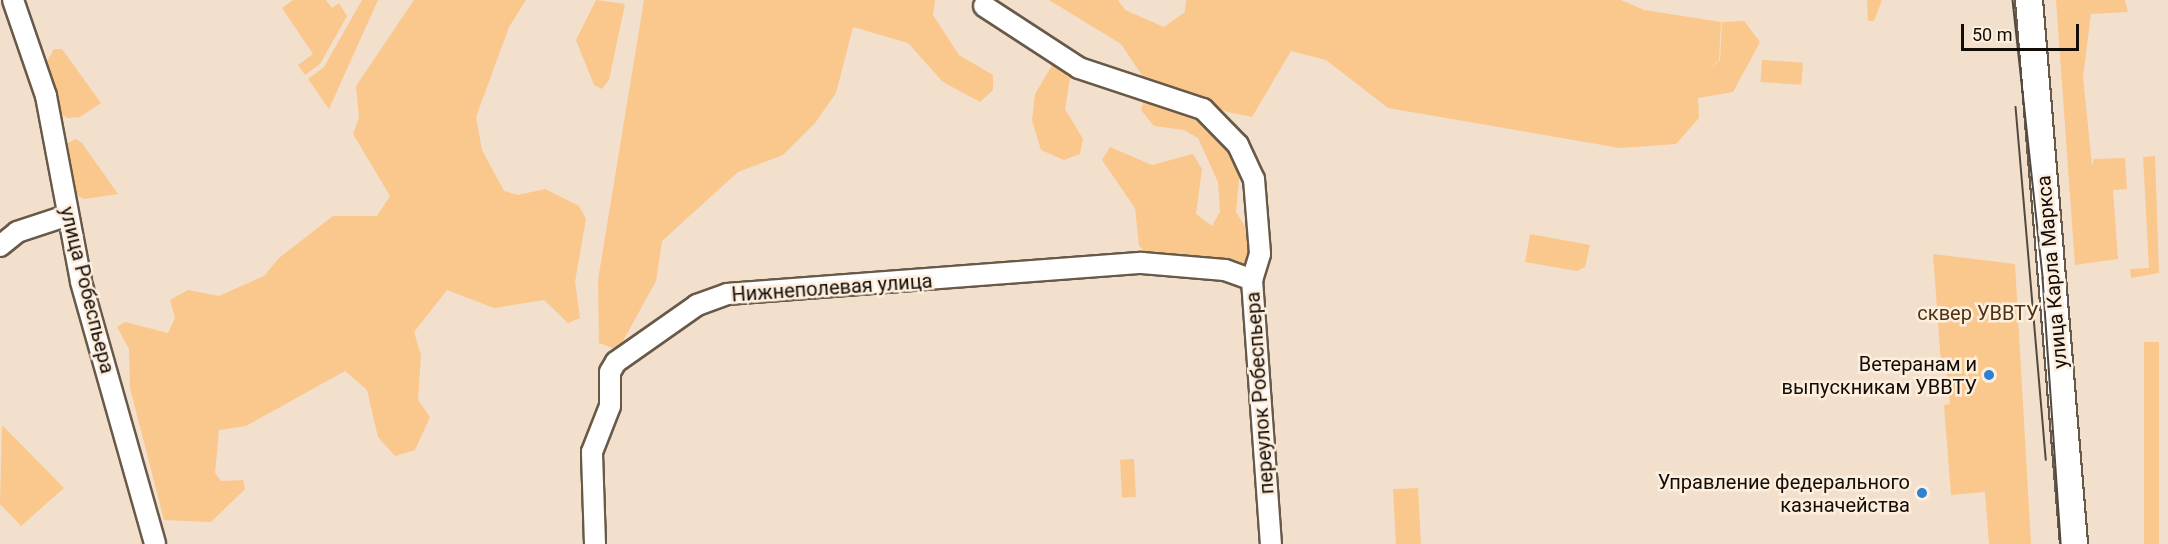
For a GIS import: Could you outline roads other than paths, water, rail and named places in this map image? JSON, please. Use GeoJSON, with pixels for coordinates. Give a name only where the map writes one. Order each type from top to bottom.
{"type":"FeatureCollection","features":[{"type":"Feature","properties":{"kind":"main road","name":"улица Карла Маркса"},"geometry":{"type":"LineString","coordinates":[[2029,0],[2074,544]]}},
{"type":"Feature","properties":{"kind":"street","name":"улица Робеспьера"},"geometry":{"type":"LineString","coordinates":[[13,0],[46,96],[66,216],[155,544]]}},
{"type":"Feature","properties":{"kind":"street","name":"переулок Робеспьера"},"geometry":{"type":"LineString","coordinates":[[984,6],[1079,68],[1203,109],[1238,145],[1254,178],[1260,254],[1252,279],[1271,544]]}},
{"type":"Feature","properties":{"kind":"street"},"geometry":{"type":"LineString","coordinates":[[0,246],[18,232],[66,216]]}},
{"type":"Feature","properties":{"kind":"street","name":"Нижнеполевая улица"},"geometry":{"type":"LineString","coordinates":[[595,544],[592,452],[610,406],[610,372],[616,362],[697,305],[727,294],[1142,263],[1225,270],[1252,279]]}},
{"type":"Feature","properties":{"kind":"tram line"},"geometry":{"type":"LineString","coordinates":[[2013,0],[2043,278],[2061,544]]}},
{"type":"Feature","properties":{"kind":"tram line"},"geometry":{"type":"LineString","coordinates":[[2016,107],[2046,460]]}},
{"type":"Feature","properties":{"kind":"place","name":"Ветеранам и выпускникам УВВТУ"},"geometry":{"type":"Point","coordinates":[1989,375]}},
{"type":"Feature","properties":{"kind":"place","name":"Управление федерального казначейства"},"geometry":{"type":"Point","coordinates":[1922,493]}},
{"type":"Feature","properties":{"kind":"park label","name":"сквер УВВТУ"},"geometry":{"type":"Point","coordinates":[1978,313]}}]}
